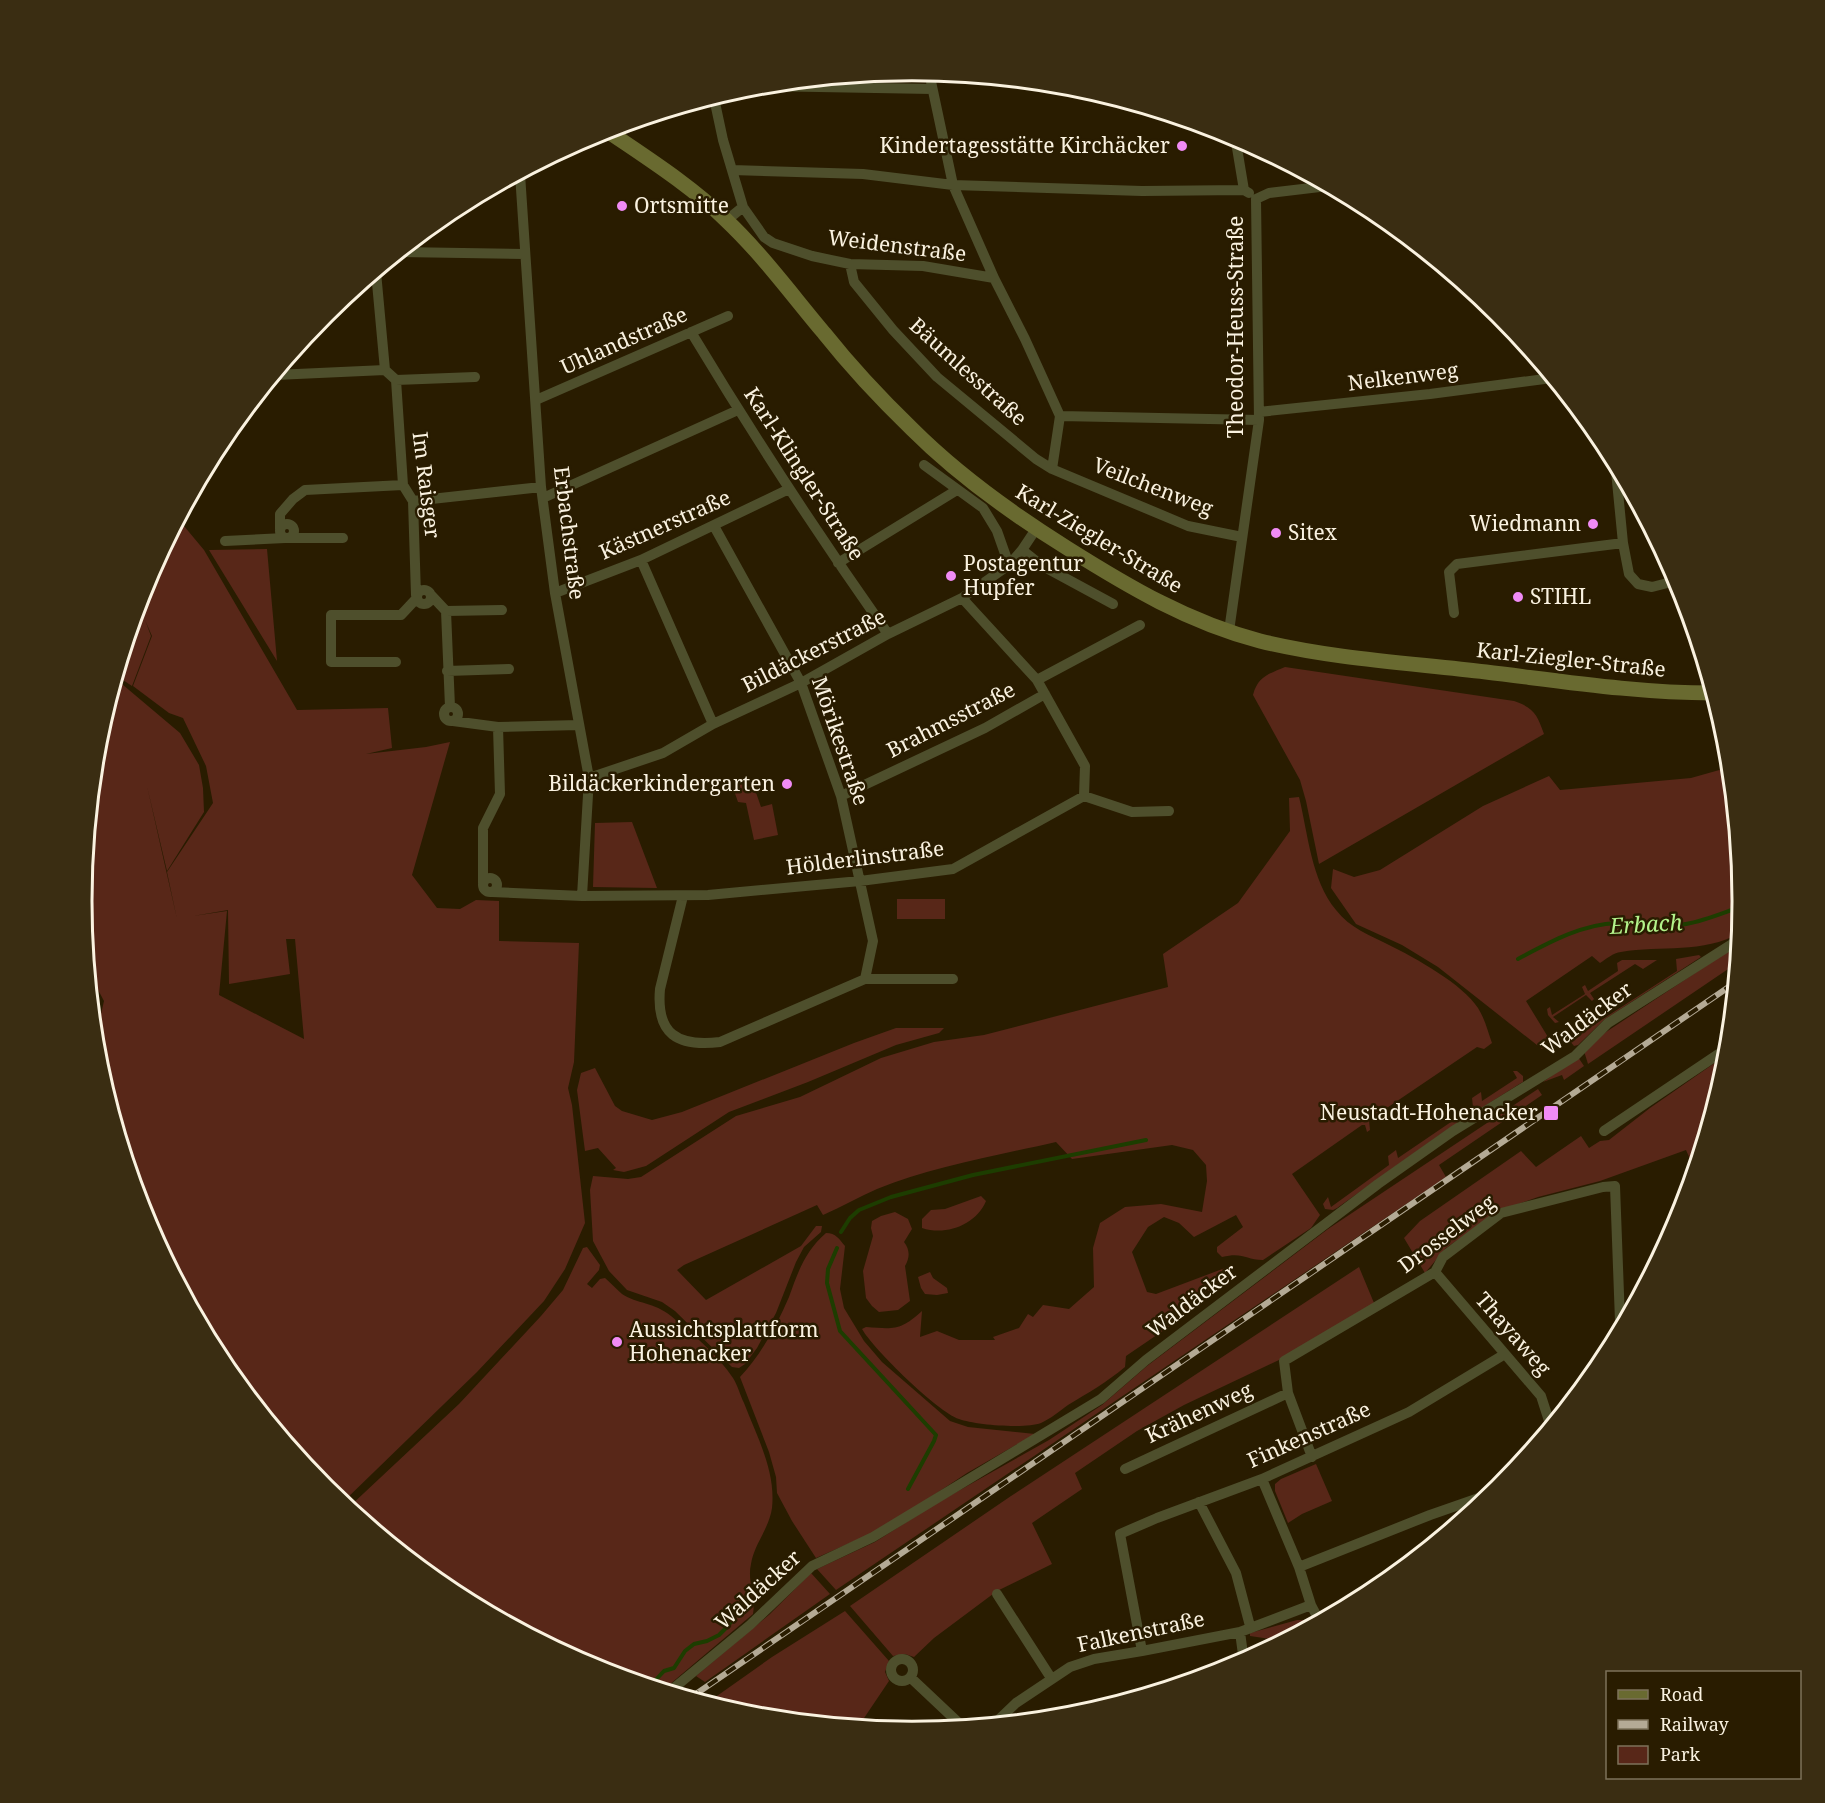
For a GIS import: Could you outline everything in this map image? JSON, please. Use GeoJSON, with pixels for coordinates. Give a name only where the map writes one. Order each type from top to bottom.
{"type":"FeatureCollection","features":[{"type":"Feature","properties":{"kind":"street"},"geometry":{"type":"LineString","coordinates":[[931,82],[953,185],[994,278],[1060,416],[1052,469]]}},
{"type":"Feature","properties":{"kind":"street"},"geometry":{"type":"LineString","coordinates":[[816,87],[932,89]]}},
{"type":"Feature","properties":{"kind":"street","name":"Weidenstraße"},"geometry":{"type":"LineString","coordinates":[[716,105],[723,140],[743,207],[764,237],[773,243],[812,256],[850,264],[923,266],[994,278]]}},
{"type":"Feature","properties":{"kind":"street","name":"Karl-Ziegler-Straße"},"geometry":{"type":"LineString","coordinates":[[616,137],[672,175],[727,220],[781,280],[832,343],[910,427],[976,486],[1036,529],[1153,600],[1229,631],[1297,649],[1643,690],[1706,693]]}},
{"type":"Feature","properties":{"kind":"street","name":"Theodor-Heuss-Straße"},"geometry":{"type":"LineString","coordinates":[[1229,631],[1259,416],[1256,199],[1244,190],[1236,148]]}},
{"type":"Feature","properties":{"kind":"street"},"geometry":{"type":"LineString","coordinates":[[732,170],[863,174],[953,185],[1132,190],[1244,190]]}},
{"type":"Feature","properties":{"kind":"street","name":"Erbachstraße"},"geometry":{"type":"LineString","coordinates":[[520,181],[542,492],[555,593],[589,778],[582,896]]}},
{"type":"Feature","properties":{"kind":"street"},"geometry":{"type":"LineString","coordinates":[[1256,199],[1269,193],[1316,187]]}},
{"type":"Feature","properties":{"kind":"street"},"geometry":{"type":"LineString","coordinates":[[727,220],[743,207]]}},
{"type":"Feature","properties":{"kind":"street"},"geometry":{"type":"LineString","coordinates":[[412,252],[468,255],[524,254]]}},
{"type":"Feature","properties":{"kind":"street","name":"Bäumlesstraße"},"geometry":{"type":"LineString","coordinates":[[850,264],[854,282],[893,330],[937,376],[1036,459],[1052,469]]}},
{"type":"Feature","properties":{"kind":"street"},"geometry":{"type":"LineString","coordinates":[[377,281],[385,370],[396,380],[475,377]]}},
{"type":"Feature","properties":{"kind":"street","name":"Uhlandstraße"},"geometry":{"type":"LineString","coordinates":[[536,400],[728,316]]}},
{"type":"Feature","properties":{"kind":"street","name":"Karl-Klingler-Straße"},"geometry":{"type":"LineString","coordinates":[[691,332],[789,489],[888,634]]}},
{"type":"Feature","properties":{"kind":"street"},"geometry":{"type":"LineString","coordinates":[[285,375],[385,370]]}},
{"type":"Feature","properties":{"kind":"street","name":"Nelkenweg"},"geometry":{"type":"LineString","coordinates":[[1060,416],[1259,416],[1544,379]]}},
{"type":"Feature","properties":{"kind":"street","name":"Im Raisger"},"geometry":{"type":"LineString","coordinates":[[396,380],[403,485],[413,501],[416,597]]}},
{"type":"Feature","properties":{"kind":"street"},"geometry":{"type":"LineString","coordinates":[[413,501],[542,492],[738,410]]}},
{"type":"Feature","properties":{"kind":"street","name":"Karl-Ziegler-Straße"},"geometry":{"type":"LineString","coordinates":[[924,465],[982,508],[997,531],[1009,565]]}},
{"type":"Feature","properties":{"kind":"street","name":"Veilchenweg"},"geometry":{"type":"LineString","coordinates":[[1052,469],[1188,526],[1242,537]]}},
{"type":"Feature","properties":{"kind":"street"},"geometry":{"type":"LineString","coordinates":[[1617,481],[1623,543],[1629,574],[1638,584],[1652,587],[1669,583]]}},
{"type":"Feature","properties":{"kind":"street"},"geometry":{"type":"LineString","coordinates":[[285,535],[280,514],[292,499],[305,490],[403,485]]}},
{"type":"Feature","properties":{"kind":"street","name":"Kästnerstraße"},"geometry":{"type":"LineString","coordinates":[[555,593],[641,560],[789,489]]}},
{"type":"Feature","properties":{"kind":"street"},"geometry":{"type":"LineString","coordinates":[[838,563],[957,490]]}},
{"type":"Feature","properties":{"kind":"street","name":"Mörikestraße"},"geometry":{"type":"LineString","coordinates":[[714,526],[801,683],[841,796],[873,940],[865,979]]}},
{"type":"Feature","properties":{"kind":"street","name":"Bildäckerstraße"},"geometry":{"type":"LineString","coordinates":[[589,778],[663,753],[713,724],[801,683],[888,634],[962,598],[1009,565],[1036,529]]}},
{"type":"Feature","properties":{"kind":"street"},"geometry":{"type":"LineString","coordinates":[[225,541],[285,535],[343,538]]}},
{"type":"Feature","properties":{"kind":"street"},"geometry":{"type":"LineString","coordinates":[[1454,613],[1449,572],[1457,564],[1623,543]]}},
{"type":"Feature","properties":{"kind":"street"},"geometry":{"type":"LineString","coordinates":[[1022,550],[1041,565],[1113,604]]}},
{"type":"Feature","properties":{"kind":"street"},"geometry":{"type":"LineString","coordinates":[[641,560],[713,724]]}},
{"type":"Feature","properties":{"kind":"street"},"geometry":{"type":"LineString","coordinates":[[396,662],[331,662],[331,615],[401,615],[416,597],[422,604],[426,604],[431,595],[446,611],[450,707],[446,709],[444,716],[446,720],[498,727],[579,725]]}},
{"type":"Feature","properties":{"kind":"street"},"geometry":{"type":"LineString","coordinates":[[962,598],[1037,680],[1085,765],[1084,796],[1132,812],[1168,811]]}},
{"type":"Feature","properties":{"kind":"street"},"geometry":{"type":"LineString","coordinates":[[446,611],[502,610]]}},
{"type":"Feature","properties":{"kind":"street","name":"Brahmsstraße"},"geometry":{"type":"LineString","coordinates":[[1037,680],[1140,625]]}},
{"type":"Feature","properties":{"kind":"street"},"geometry":{"type":"LineString","coordinates":[[447,671],[509,669]]}},
{"type":"Feature","properties":{"kind":"street","name":"Brahmsstraße"},"geometry":{"type":"LineString","coordinates":[[841,796],[985,728],[1045,694]]}},
{"type":"Feature","properties":{"kind":"street"},"geometry":{"type":"LineString","coordinates":[[498,727],[500,794],[483,828],[483,883],[488,877],[496,880],[497,887],[492,892],[582,896]]}},
{"type":"Feature","properties":{"kind":"street","name":"Hölderlinstraße"},"geometry":{"type":"LineString","coordinates":[[582,896],[683,896],[860,881],[953,869],[1084,796]]}},
{"type":"Feature","properties":{"kind":"street"},"geometry":{"type":"LineString","coordinates":[[683,896],[659,1001],[663,1024],[680,1039],[694,1043],[720,1042],[865,979],[953,979]]}},
{"type":"Feature","properties":{"kind":"street","name":"Waldäcker"},"geometry":{"type":"LineString","coordinates":[[676,1686],[750,1625],[812,1566],[873,1537],[1101,1399],[1146,1360],[1377,1184],[1453,1131],[1575,1056],[1608,1023],[1731,944]]}},
{"type":"Feature","properties":{"kind":"street"},"geometry":{"type":"LineString","coordinates":[[1604,1131],[1718,1054]]}},
{"type":"Feature","properties":{"kind":"street","name":"Drosselweg"},"geometry":{"type":"LineString","coordinates":[[1288,1393],[1284,1361],[1435,1272],[1443,1257],[1501,1213],[1615,1186],[1620,1317]]}},
{"type":"Feature","properties":{"kind":"street","name":"Thayaweg"},"geometry":{"type":"LineString","coordinates":[[1435,1272],[1541,1396],[1548,1419]]}},
{"type":"Feature","properties":{"kind":"street","name":"Finkenstraße"},"geometry":{"type":"LineString","coordinates":[[1142,1652],[1120,1534],[1262,1479],[1409,1412],[1505,1354]]}},
{"type":"Feature","properties":{"kind":"street"},"geometry":{"type":"LineString","coordinates":[[1288,1393],[1312,1457]]}},
{"type":"Feature","properties":{"kind":"street","name":"Krähenweg"},"geometry":{"type":"LineString","coordinates":[[1125,1468],[1288,1393]]}},
{"type":"Feature","properties":{"kind":"street"},"geometry":{"type":"LineString","coordinates":[[1262,1479],[1316,1615]]}},
{"type":"Feature","properties":{"kind":"street"},"geometry":{"type":"LineString","coordinates":[[1299,1567],[1473,1500]]}},
{"type":"Feature","properties":{"kind":"street"},"geometry":{"type":"LineString","coordinates":[[1199,1502],[1236,1573],[1245,1629],[1244,1651]]}},
{"type":"Feature","properties":{"kind":"street"},"geometry":{"type":"LineString","coordinates":[[997,1594],[1051,1678]]}},
{"type":"Feature","properties":{"kind":"street","name":"Falkenstraße"},"geometry":{"type":"LineString","coordinates":[[1002,1717],[1016,1703],[1070,1666],[1094,1659],[1142,1652],[1245,1629],[1311,1605]]}},
{"type":"Feature","properties":{"kind":"street"},"geometry":{"type":"LineString","coordinates":[[911,1678],[956,1720]]}},
{"type":"Feature","properties":{"kind":"green space"},"geometry":{"type":"Polygon","coordinates":[[[184,526],[204,550],[297,710],[388,708],[392,748],[366,754],[450,742],[412,875],[437,908],[460,909],[476,900],[499,901],[499,941],[579,943],[574,1062],[568,1088],[572,1105],[585,1223],[565,1269],[544,1301],[477,1372],[348,1497],[332,1482],[262,1401],[230,1357],[202,1312],[154,1215],[120,1114],[100,1017],[104,1001],[97,988],[92,902],[99,794],[108,741],[122,684],[180,733],[199,765],[204,812],[167,871],[147,786],[177,919],[167,872],[213,803],[206,766],[183,718],[169,713],[133,686],[152,636],[145,620],[151,636],[132,686],[123,680],[136,638],[154,588],[184,526]],[[228,910],[193,916],[227,911],[219,995],[304,1039],[295,939],[286,939],[290,974],[229,984],[228,910]]]}},
{"type":"Feature","properties":{"kind":"green space"},"geometry":{"type":"Polygon","coordinates":[[[267,549],[277,661],[209,550],[267,549]]]}},
{"type":"Feature","properties":{"kind":"green space"},"geometry":{"type":"Polygon","coordinates":[[[1285,667],[1514,701],[1526,706],[1534,713],[1544,734],[1319,864],[1300,780],[1253,695],[1261,680],[1285,667]]]}},
{"type":"Feature","properties":{"kind":"green space"},"geometry":{"type":"Polygon","coordinates":[[[1722,769],[1731,848],[1732,937],[1697,946],[1618,953],[1600,963],[1592,956],[1526,1001],[1551,1042],[1542,1049],[1438,967],[1402,945],[1356,924],[1331,888],[1333,869],[1354,877],[1380,870],[1483,806],[1549,776],[1560,790],[1691,778],[1722,769]]]}},
{"type":"Feature","properties":{"kind":"green space"},"geometry":{"type":"Polygon","coordinates":[[[751,778],[761,807],[772,804],[778,835],[754,840],[746,803],[738,802],[731,782],[751,778]]]}},
{"type":"Feature","properties":{"kind":"green space"},"geometry":{"type":"Polygon","coordinates":[[[1299,797],[1316,871],[1321,885],[1336,910],[1354,926],[1424,964],[1462,990],[1480,1012],[1492,1043],[1484,1049],[1477,1047],[1369,1120],[1370,1130],[1367,1132],[1365,1125],[1362,1125],[1292,1174],[1320,1215],[1311,1228],[1263,1260],[1235,1255],[1222,1257],[1217,1252],[1217,1247],[1243,1227],[1236,1215],[1194,1237],[1179,1223],[1164,1217],[1148,1227],[1132,1252],[1147,1292],[1156,1294],[1225,1268],[1232,1271],[1234,1278],[1228,1286],[1207,1291],[1192,1311],[1126,1356],[1125,1367],[1104,1382],[1051,1417],[1034,1425],[1012,1426],[966,1421],[949,1414],[922,1393],[879,1351],[862,1329],[896,1327],[908,1322],[922,1311],[920,1337],[937,1331],[959,1340],[995,1340],[993,1337],[1019,1328],[1028,1314],[1033,1317],[1043,1305],[1069,1309],[1094,1287],[1093,1248],[1100,1223],[1125,1207],[1161,1204],[1202,1212],[1207,1181],[1206,1165],[1193,1150],[1172,1145],[1072,1159],[1056,1142],[989,1157],[898,1181],[823,1215],[817,1205],[684,1265],[677,1270],[706,1300],[801,1246],[816,1226],[822,1226],[821,1232],[804,1247],[796,1262],[776,1313],[757,1348],[739,1368],[732,1367],[675,1311],[662,1302],[627,1290],[609,1271],[593,1241],[590,1190],[593,1176],[628,1179],[641,1177],[736,1116],[800,1097],[881,1058],[934,1042],[984,1035],[1168,987],[1163,954],[1238,903],[1290,831],[1289,798],[1299,797]]]}},
{"type":"Feature","properties":{"kind":"green space"},"geometry":{"type":"Polygon","coordinates":[[[632,822],[657,888],[593,887],[595,823],[632,822]]]}},
{"type":"Feature","properties":{"kind":"green space"},"geometry":{"type":"Polygon","coordinates":[[[897,899],[945,899],[945,919],[897,919],[897,899]]]}},
{"type":"Feature","properties":{"kind":"green space"},"geometry":{"type":"Polygon","coordinates":[[[1731,949],[1730,968],[1588,1064],[1584,1051],[1603,1034],[1731,949]]]}},
{"type":"Feature","properties":{"kind":"green space"},"geometry":{"type":"Polygon","coordinates":[[[1699,955],[1701,957],[1605,1019],[1578,1045],[1574,1046],[1565,1035],[1567,1028],[1572,1039],[1677,971],[1676,959],[1699,955]]]}},
{"type":"Feature","properties":{"kind":"green space"},"geometry":{"type":"Polygon","coordinates":[[[1622,960],[1657,960],[1643,969],[1635,964],[1590,993],[1594,999],[1592,1001],[1586,995],[1553,1017],[1559,1022],[1555,1023],[1548,1015],[1547,1009],[1550,1007],[1552,1015],[1585,994],[1582,987],[1585,985],[1588,991],[1618,971],[1617,963],[1622,960]]]}},
{"type":"Feature","properties":{"kind":"green space"},"geometry":{"type":"Polygon","coordinates":[[[896,1028],[944,1028],[939,1033],[896,1045],[729,1112],[646,1166],[624,1172],[613,1170],[616,1168],[598,1148],[585,1151],[577,1090],[581,1073],[595,1068],[615,1106],[622,1111],[652,1120],[682,1112],[896,1028]]]}},
{"type":"Feature","properties":{"kind":"green space"},"geometry":{"type":"Polygon","coordinates":[[[1578,1057],[1584,1066],[1564,1080],[1562,1075],[1543,1082],[1578,1057]]]}},
{"type":"Feature","properties":{"kind":"green space"},"geometry":{"type":"Polygon","coordinates":[[[1717,1061],[1705,1114],[1691,1159],[1686,1150],[1600,1181],[1538,1197],[1501,1210],[1446,1248],[1425,1273],[1404,1238],[1420,1221],[1521,1151],[1536,1167],[1581,1136],[1589,1148],[1600,1141],[1609,1140],[1717,1061]]]}},
{"type":"Feature","properties":{"kind":"green space"},"geometry":{"type":"Polygon","coordinates":[[[1513,1071],[1523,1076],[1523,1082],[1445,1131],[1337,1208],[1325,1209],[1323,1204],[1328,1197],[1331,1207],[1389,1165],[1388,1156],[1396,1150],[1398,1158],[1473,1107],[1472,1098],[1481,1092],[1482,1101],[1517,1078],[1513,1071]]]}},
{"type":"Feature","properties":{"kind":"green space"},"geometry":{"type":"Polygon","coordinates":[[[1538,1089],[1542,1095],[1439,1165],[1446,1177],[836,1590],[817,1569],[875,1542],[935,1504],[1049,1440],[1102,1405],[1147,1366],[1328,1229],[1538,1089]]]}},
{"type":"Feature","properties":{"kind":"green space"},"geometry":{"type":"Polygon","coordinates":[[[981,1196],[986,1201],[968,1222],[941,1231],[922,1228],[922,1219],[931,1210],[945,1209],[981,1196]]]}},
{"type":"Feature","properties":{"kind":"green space"},"geometry":{"type":"Polygon","coordinates":[[[895,1212],[908,1219],[912,1229],[904,1242],[909,1254],[905,1266],[910,1301],[898,1310],[879,1312],[866,1298],[863,1271],[873,1236],[872,1221],[895,1212]]]}},
{"type":"Feature","properties":{"kind":"green space"},"geometry":{"type":"Polygon","coordinates":[[[826,1233],[835,1235],[845,1246],[840,1289],[844,1308],[864,1341],[882,1362],[950,1421],[968,1427],[1035,1434],[967,1473],[905,1514],[868,1535],[816,1558],[777,1493],[776,1477],[769,1452],[740,1377],[755,1359],[774,1329],[807,1255],[826,1233]]]}},
{"type":"Feature","properties":{"kind":"green space"},"geometry":{"type":"Polygon","coordinates":[[[587,1247],[600,1265],[599,1270],[587,1284],[592,1288],[600,1279],[605,1278],[622,1294],[665,1311],[705,1345],[727,1369],[736,1384],[760,1441],[771,1481],[772,1508],[755,1550],[750,1570],[753,1614],[670,1684],[599,1660],[502,1612],[457,1584],[413,1552],[354,1502],[459,1404],[541,1316],[563,1290],[583,1248],[587,1247]]]}},
{"type":"Feature","properties":{"kind":"green space"},"geometry":{"type":"Polygon","coordinates":[[[1359,1267],[1374,1303],[1279,1360],[1184,1405],[1137,1431],[1075,1473],[1082,1489],[1032,1523],[1052,1564],[997,1591],[934,1638],[914,1657],[905,1654],[893,1656],[850,1606],[1011,1496],[1359,1267]]]}},
{"type":"Feature","properties":{"kind":"green space"},"geometry":{"type":"Polygon","coordinates":[[[930,1272],[933,1278],[947,1288],[948,1293],[925,1294],[918,1277],[930,1272]]]}},
{"type":"Feature","properties":{"kind":"green space"},"geometry":{"type":"Polygon","coordinates":[[[1316,1464],[1332,1501],[1288,1523],[1275,1491],[1275,1484],[1281,1479],[1316,1464]]]}},
{"type":"Feature","properties":{"kind":"green space"},"geometry":{"type":"Polygon","coordinates":[[[811,1573],[830,1594],[705,1682],[696,1676],[770,1614],[811,1573]]]}},
{"type":"Feature","properties":{"kind":"green space"},"geometry":{"type":"Polygon","coordinates":[[[845,1611],[889,1661],[885,1672],[889,1681],[863,1720],[805,1715],[715,1697],[772,1657],[845,1611]]]}},
{"type":"Feature","properties":{"kind":"green space"},"geometry":{"type":"Polygon","coordinates":[[[1297,1620],[1308,1620],[1271,1639],[1250,1636],[1250,1633],[1297,1620]]]}},
{"type":"Feature","properties":{"kind":"waterway","name":"Erbach"},"geometry":{"type":"LineString","coordinates":[[1518,959],[1566,935],[1604,924],[1677,925],[1700,921],[1733,910]]}},
{"type":"Feature","properties":{"kind":"waterway"},"geometry":{"type":"LineString","coordinates":[[841,1232],[850,1218],[859,1210],[891,1197],[973,1175],[1146,1140]]}},
{"type":"Feature","properties":{"kind":"waterway"},"geometry":{"type":"LineString","coordinates":[[837,1248],[828,1269],[827,1283],[840,1331],[936,1435],[908,1489]]}},
{"type":"Feature","properties":{"kind":"waterway"},"geometry":{"type":"LineString","coordinates":[[656,1680],[664,1671],[674,1668],[685,1651],[694,1644],[719,1635],[729,1625],[737,1609]]}},
{"type":"Feature","properties":{"kind":"railway"},"geometry":{"type":"LineString","coordinates":[[697,1693],[1728,987]]}},
{"type":"Feature","properties":{"kind":"place","name":"Kindertagesstätte Kirchäcker"},"geometry":{"type":"Point","coordinates":[1182,146]}},
{"type":"Feature","properties":{"kind":"place","name":"Ortsmitte"},"geometry":{"type":"Point","coordinates":[622,206]}},
{"type":"Feature","properties":{"kind":"place","name":"Wiedmann"},"geometry":{"type":"Point","coordinates":[1593,524]}},
{"type":"Feature","properties":{"kind":"place","name":"Sitex"},"geometry":{"type":"Point","coordinates":[1276,533]}},
{"type":"Feature","properties":{"kind":"place","name":"Postagentur Hupfer"},"geometry":{"type":"Point","coordinates":[951,576]}},
{"type":"Feature","properties":{"kind":"place","name":"STIHL"},"geometry":{"type":"Point","coordinates":[1518,597]}},
{"type":"Feature","properties":{"kind":"place","name":"Bildäckerkindergarten"},"geometry":{"type":"Point","coordinates":[787,784]}},
{"type":"Feature","properties":{"kind":"place","name":"Neustadt-Hohenacker"},"geometry":{"type":"Point","coordinates":[1551,1113]}},
{"type":"Feature","properties":{"kind":"place","name":"Aussichtsplattform Hohenacker"},"geometry":{"type":"Point","coordinates":[617,1342]}}]}
